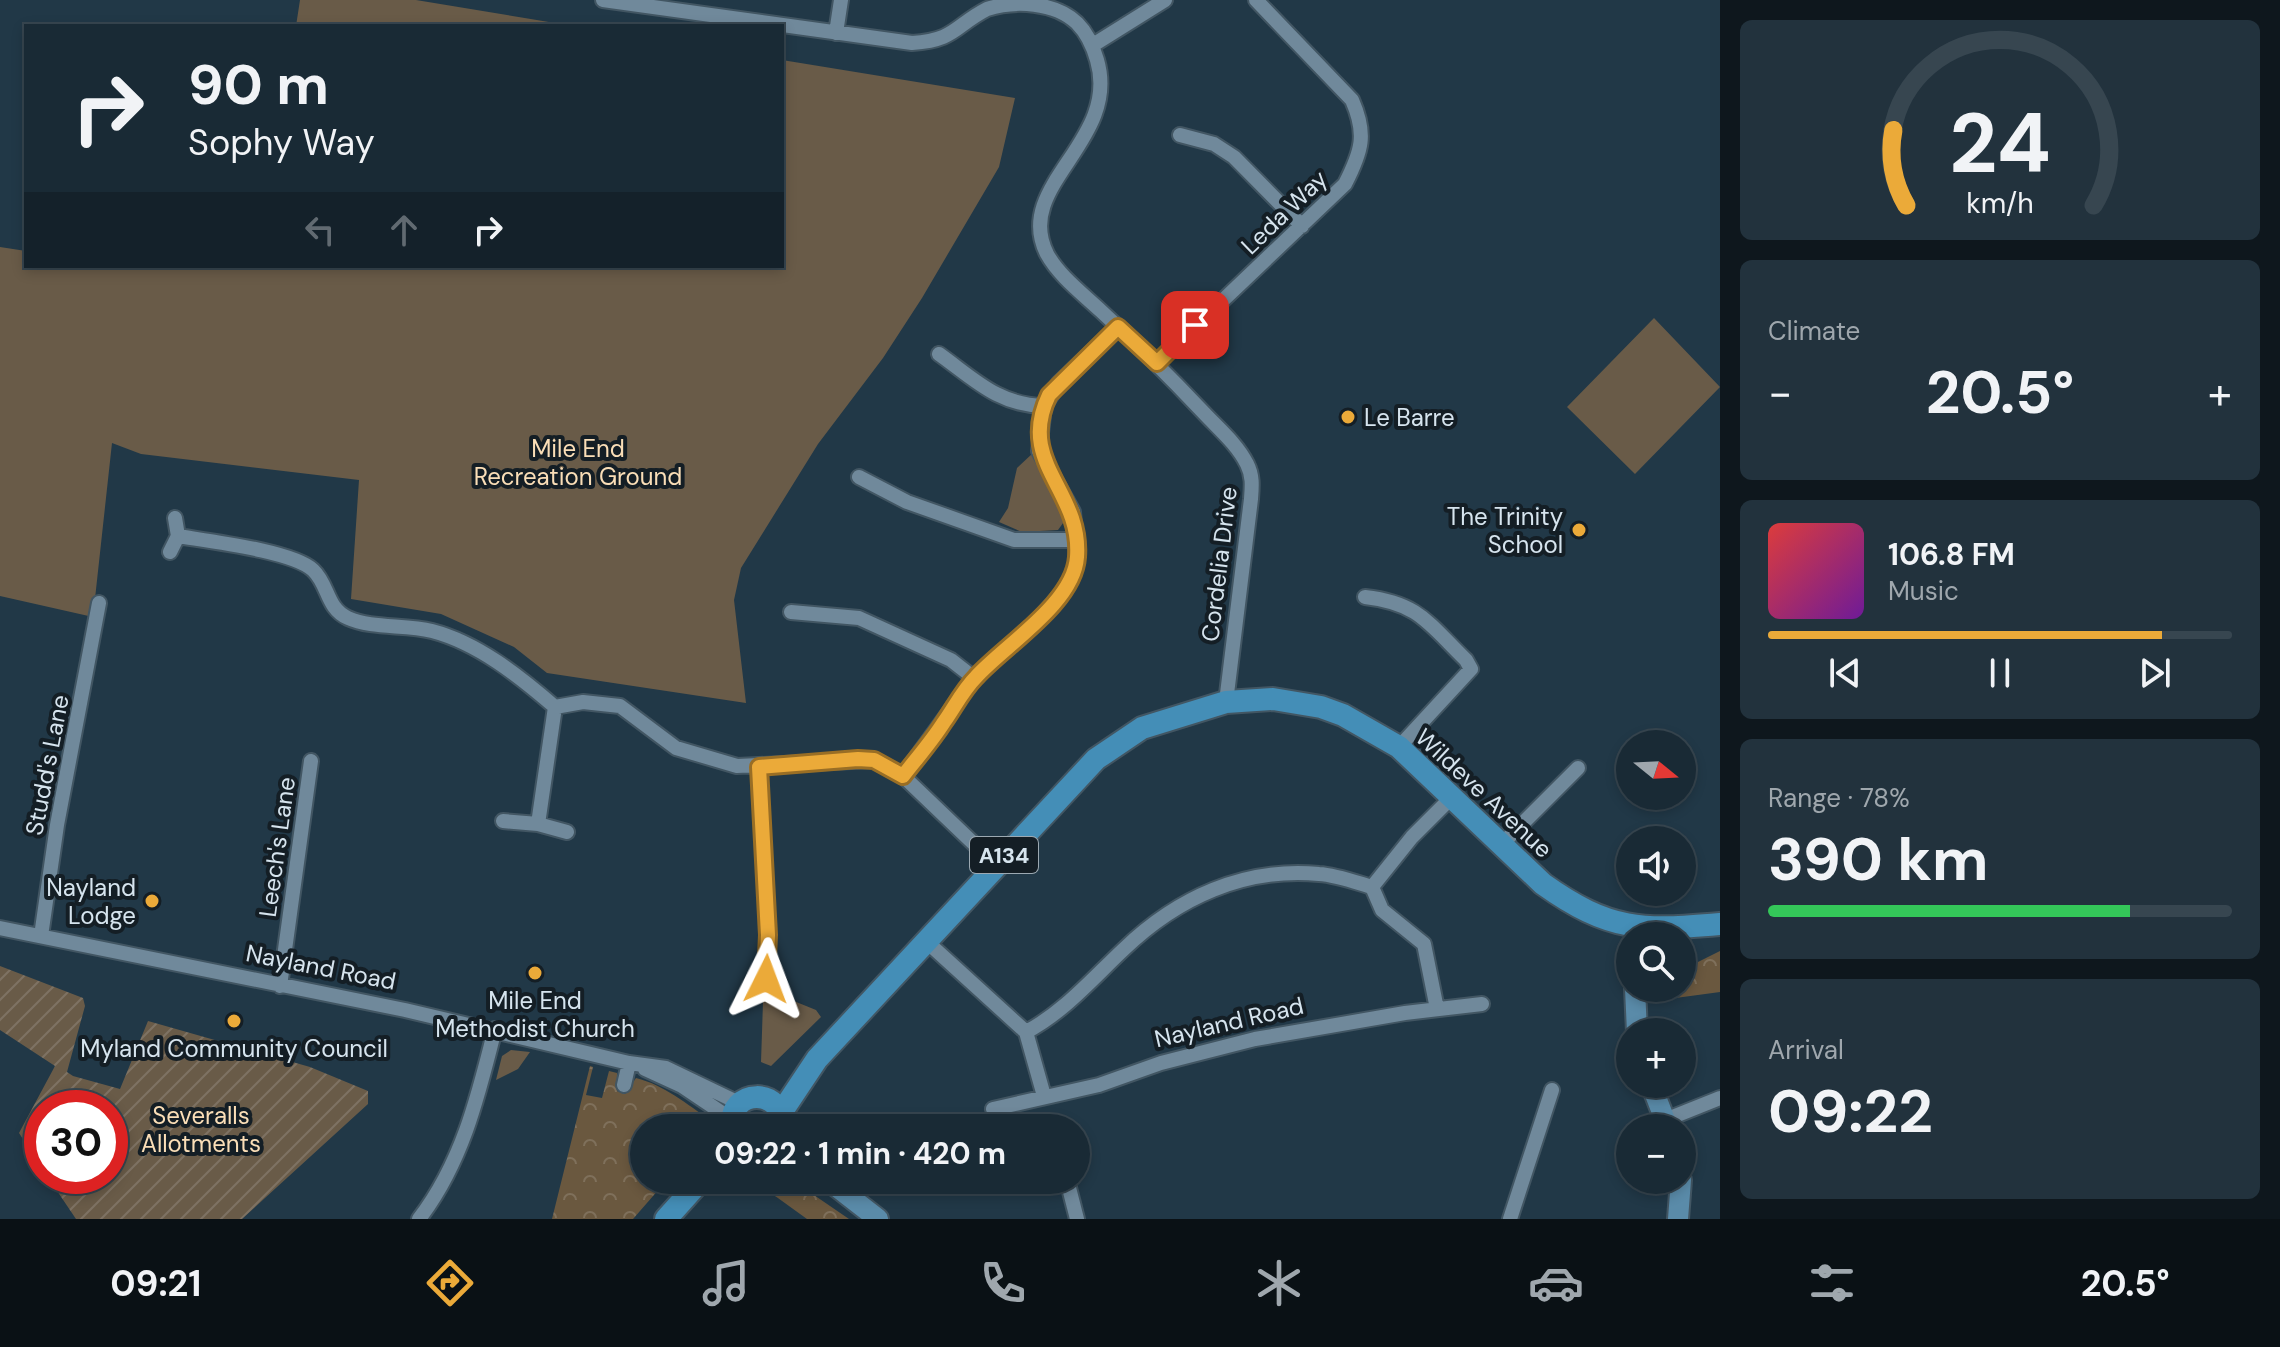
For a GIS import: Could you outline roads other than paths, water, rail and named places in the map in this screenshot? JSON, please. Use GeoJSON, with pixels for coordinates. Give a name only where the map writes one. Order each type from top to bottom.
{"type":"FeatureCollection","features":[{"type":"Feature","properties":{"kind":"main road","name":"Wildeve Avenue"},"geometry":{"type":"LineString","coordinates":[[785,1114],[817,1059],[995,864],[1096,759],[1142,728],[1226,702],[1273,699],[1321,707],[1343,715],[1399,747],[1501,845],[1569,902],[1616,923]]}},
{"type":"Feature","properties":{"kind":"main road","name":"Wildeve Avenue"},"geometry":{"type":"LineString","coordinates":[[1696,926],[1720,924]]}},
{"type":"Feature","properties":{"kind":"main road","name":"Wildeve Avenue"},"geometry":{"type":"LineString","coordinates":[[737,1114],[753,1095],[762,1096],[817,1059]]}},
{"type":"Feature","properties":{"kind":"main road"},"geometry":{"type":"LineString","coordinates":[[762,1096],[770,1099],[778,1114]]}},
{"type":"Feature","properties":{"kind":"main road"},"geometry":{"type":"LineString","coordinates":[[666,1219],[688,1194]]}},
{"type":"Feature","properties":{"kind":"street","name":"Cordelia Drive"},"geometry":{"type":"LineString","coordinates":[[603,0],[772,24]]}},
{"type":"Feature","properties":{"kind":"street"},"geometry":{"type":"LineString","coordinates":[[836,33],[841,0]]}},
{"type":"Feature","properties":{"kind":"street"},"geometry":{"type":"LineString","coordinates":[[1093,45],[1165,0]]}},
{"type":"Feature","properties":{"kind":"street","name":"Leda Way"},"geometry":{"type":"LineString","coordinates":[[1157,363],[1345,184],[1361,152],[1360,118],[1338,82],[1256,0]]}},
{"type":"Feature","properties":{"kind":"street","name":"Cordelia Drive"},"geometry":{"type":"LineString","coordinates":[[784,26],[926,42],[959,31],[988,8],[1023,2],[1065,13],[1093,45],[1103,81],[1102,99],[1095,122],[1050,190],[1040,223],[1046,251],[1053,263],[1157,363],[1240,453],[1253,480],[1226,702]]}},
{"type":"Feature","properties":{"kind":"street"},"geometry":{"type":"LineString","coordinates":[[1180,135],[1214,144],[1234,157],[1302,226]]}},
{"type":"Feature","properties":{"kind":"street"},"geometry":{"type":"LineString","coordinates":[[903,776],[974,678],[1064,591],[1077,559],[1073,512],[1039,451],[1044,406],[1059,383],[1118,327]]}},
{"type":"Feature","properties":{"kind":"street"},"geometry":{"type":"LineString","coordinates":[[939,354],[999,396],[1019,406],[1044,406]]}},
{"type":"Feature","properties":{"kind":"street"},"geometry":{"type":"LineString","coordinates":[[859,477],[907,502],[1014,540],[1076,540]]}},
{"type":"Feature","properties":{"kind":"street"},"geometry":{"type":"LineString","coordinates":[[170,552],[178,536],[175,518]]}},
{"type":"Feature","properties":{"kind":"street"},"geometry":{"type":"LineString","coordinates":[[178,536],[242,547],[299,563],[314,571],[334,611],[351,620],[433,631],[499,662],[555,707],[583,702],[620,706],[676,748],[737,766],[874,760],[903,776],[995,864]]}},
{"type":"Feature","properties":{"kind":"street"},"geometry":{"type":"LineString","coordinates":[[1365,597],[1394,600],[1418,613],[1466,660],[1471,669],[1399,747]]}},
{"type":"Feature","properties":{"kind":"street","name":"Studd's Lane"},"geometry":{"type":"LineString","coordinates":[[41,936],[57,825],[99,603]]}},
{"type":"Feature","properties":{"kind":"street"},"geometry":{"type":"LineString","coordinates":[[791,612],[859,618],[951,660],[974,678]]}},
{"type":"Feature","properties":{"kind":"street"},"geometry":{"type":"LineString","coordinates":[[538,824],[555,707]]}},
{"type":"Feature","properties":{"kind":"street","name":"Leech's Lane"},"geometry":{"type":"LineString","coordinates":[[280,986],[311,761]]}},
{"type":"Feature","properties":{"kind":"street"},"geometry":{"type":"LineString","coordinates":[[759,767],[768,935],[766,979]]}},
{"type":"Feature","properties":{"kind":"street"},"geometry":{"type":"LineString","coordinates":[[1501,845],[1578,768]]}},
{"type":"Feature","properties":{"kind":"street"},"geometry":{"type":"LineString","coordinates":[[1372,887],[1412,837],[1452,797]]}},
{"type":"Feature","properties":{"kind":"street"},"geometry":{"type":"LineString","coordinates":[[503,821],[538,824],[567,832]]}},
{"type":"Feature","properties":{"kind":"street"},"geometry":{"type":"LineString","coordinates":[[1026,1032],[1051,1019],[1151,924],[1177,906],[1227,883],[1282,873],[1321,874],[1372,887]]}},
{"type":"Feature","properties":{"kind":"street"},"geometry":{"type":"LineString","coordinates":[[1372,887],[1382,910],[1424,944],[1437,1009]]}},
{"type":"Feature","properties":{"kind":"street","name":"Nayland Road"},"geometry":{"type":"LineString","coordinates":[[0,928],[495,1029],[634,1064],[666,1068],[730,1114]]}},
{"type":"Feature","properties":{"kind":"street"},"geometry":{"type":"LineString","coordinates":[[926,941],[1026,1032],[1044,1096]]}},
{"type":"Feature","properties":{"kind":"street","name":"Nayland Road"},"geometry":{"type":"LineString","coordinates":[[993,1109],[1099,1085],[1161,1063],[1253,1040],[1482,1004]]}},
{"type":"Feature","properties":{"kind":"street"},"geometry":{"type":"LineString","coordinates":[[419,1219],[449,1173],[463,1142],[495,1029]]}},
{"type":"Feature","properties":{"kind":"street"},"geometry":{"type":"LineString","coordinates":[[624,1085],[634,1064]]}},
{"type":"Feature","properties":{"kind":"street"},"geometry":{"type":"LineString","coordinates":[[1510,1219],[1552,1090]]}},
{"type":"Feature","properties":{"kind":"street"},"geometry":{"type":"LineString","coordinates":[[1687,1114],[1720,1098]]}},
{"type":"Feature","properties":{"kind":"street"},"geometry":{"type":"LineString","coordinates":[[846,1194],[878,1219]]}},
{"type":"Feature","properties":{"kind":"street"},"geometry":{"type":"LineString","coordinates":[[1071,1194],[1077,1219]]}},
{"type":"Feature","properties":{"kind":"street"},"geometry":{"type":"LineString","coordinates":[[1678,1219],[1680,1194]]}},
{"type":"Feature","properties":{"kind":"place","name":"Le Barre"},"geometry":{"type":"Point","coordinates":[1348,417]}},
{"type":"Feature","properties":{"kind":"place","name":"The Trinity School"},"geometry":{"type":"Point","coordinates":[1579,530]}},
{"type":"Feature","properties":{"kind":"place","name":"Nayland Lodge"},"geometry":{"type":"Point","coordinates":[152,901]}},
{"type":"Feature","properties":{"kind":"place","name":"Mile End Methodist Church"},"geometry":{"type":"Point","coordinates":[535,973]}},
{"type":"Feature","properties":{"kind":"place","name":"Myland Community Council"},"geometry":{"type":"Point","coordinates":[234,1021]}},
{"type":"Feature","properties":{"kind":"park label","name":"Mile End Recreation Ground"},"geometry":{"type":"Point","coordinates":[578,462]}},
{"type":"Feature","properties":{"kind":"park label","name":"Severalls Allotments"},"geometry":{"type":"Point","coordinates":[201,1129]}}]}
